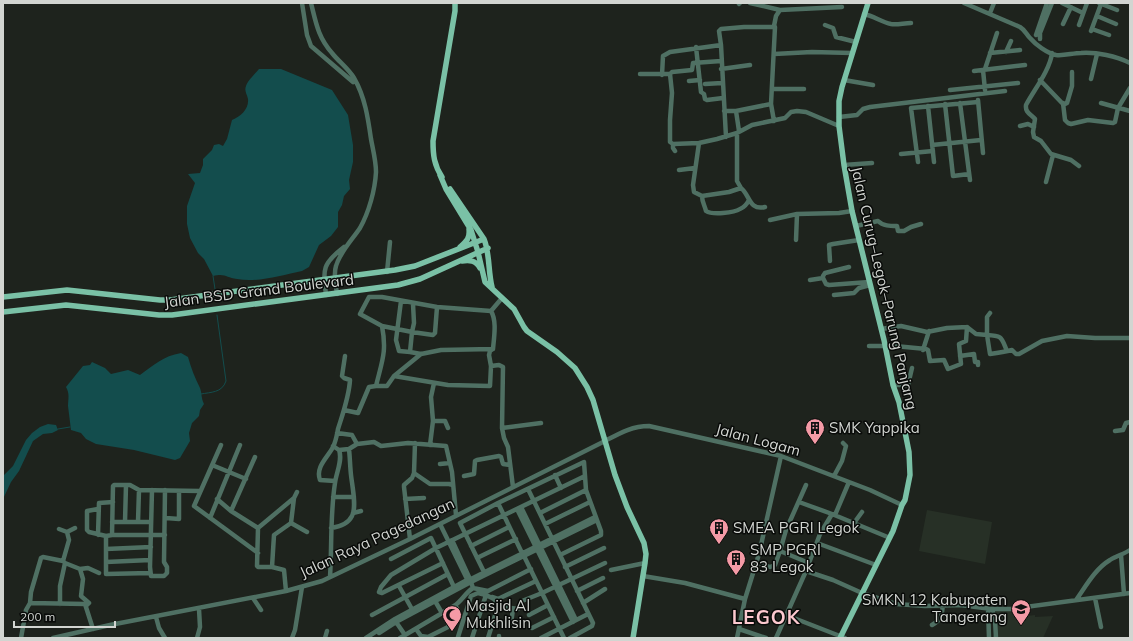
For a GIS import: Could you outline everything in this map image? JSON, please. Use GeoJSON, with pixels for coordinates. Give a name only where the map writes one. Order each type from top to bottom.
{"type":"FeatureCollection","features":[{"type":"Feature","properties":{"kind":"main road"},"geometry":{"type":"LineString","coordinates":[[455,3],[455,11],[433,141],[433,155],[435,164],[446,190],[468,225],[478,252],[485,282],[514,309],[527,331],[557,352],[575,368],[593,400],[615,475],[627,507],[646,548],[637,619],[633,638]]}},
{"type":"Feature","properties":{"kind":"main road","name":"Jalan Curug–Legok–Parung Panjang"},"geometry":{"type":"LineString","coordinates":[[842,637],[890,538],[906,495],[910,475],[910,466],[899,402],[893,385],[852,211],[839,126],[839,101],[868,3]]}},
{"type":"Feature","properties":{"kind":"main road"},"geometry":{"type":"LineString","coordinates":[[440,175],[484,239],[488,248],[489,276],[492,287]]}},
{"type":"Feature","properties":{"kind":"main road"},"geometry":{"type":"LineString","coordinates":[[457,250],[467,241],[469,237],[468,225]]}},
{"type":"Feature","properties":{"kind":"main road","name":"Jalan BSD Grand Boulevard"},"geometry":{"type":"LineString","coordinates":[[3,297],[67,290],[170,300],[387,272],[415,266],[484,239]]}},
{"type":"Feature","properties":{"kind":"main road","name":"Jalan BSD Grand Boulevard"},"geometry":{"type":"LineString","coordinates":[[3,312],[66,305],[158,315],[172,315],[338,294],[398,285],[420,279],[488,248]]}},
{"type":"Feature","properties":{"kind":"main road"},"geometry":{"type":"LineString","coordinates":[[458,261],[468,260],[474,262],[478,264],[482,272]]}},
{"type":"Feature","properties":{"kind":"street"},"geometry":{"type":"LineString","coordinates":[[302,3],[307,35],[312,46],[324,58],[351,79],[359,89],[364,101]]}},
{"type":"Feature","properties":{"kind":"street"},"geometry":{"type":"LineString","coordinates":[[311,3],[318,32],[332,54],[345,66],[360,88],[364,101],[376,172],[374,189],[361,226],[335,267],[335,279],[338,294]]}},
{"type":"Feature","properties":{"kind":"street"},"geometry":{"type":"LineString","coordinates":[[750,3],[780,10],[842,7]]}},
{"type":"Feature","properties":{"kind":"street"},"geometry":{"type":"LineString","coordinates":[[964,3],[974,5],[1022,29],[1034,42],[1052,53],[1061,55],[1081,53],[1097,54],[1129,61]]}},
{"type":"Feature","properties":{"kind":"street"},"geometry":{"type":"LineString","coordinates":[[990,14],[994,3]]}},
{"type":"Feature","properties":{"kind":"street"},"geometry":{"type":"LineString","coordinates":[[1036,35],[1047,3]]}},
{"type":"Feature","properties":{"kind":"street"},"geometry":{"type":"LineString","coordinates":[[1040,39],[1040,33],[1052,3]]}},
{"type":"Feature","properties":{"kind":"street"},"geometry":{"type":"LineString","coordinates":[[1062,3],[1083,13]]}},
{"type":"Feature","properties":{"kind":"street"},"geometry":{"type":"LineString","coordinates":[[1079,25],[1087,3]]}},
{"type":"Feature","properties":{"kind":"street"},"geometry":{"type":"LineString","coordinates":[[1109,35],[1091,30],[1097,16],[1100,3],[1117,10]]}},
{"type":"Feature","properties":{"kind":"street"},"geometry":{"type":"LineString","coordinates":[[1063,24],[1070,7]]}},
{"type":"Feature","properties":{"kind":"street"},"geometry":{"type":"LineString","coordinates":[[774,121],[771,104],[774,26],[776,16],[780,10]]}},
{"type":"Feature","properties":{"kind":"street"},"geometry":{"type":"LineString","coordinates":[[864,14],[875,16],[882,21],[891,24],[911,23]]}},
{"type":"Feature","properties":{"kind":"street"},"geometry":{"type":"LineString","coordinates":[[1097,16],[1116,24]]}},
{"type":"Feature","properties":{"kind":"street"},"geometry":{"type":"LineString","coordinates":[[825,25],[833,28],[836,37],[856,42]]}},
{"type":"Feature","properties":{"kind":"street"},"geometry":{"type":"LineString","coordinates":[[726,137],[719,31],[720,29],[774,26]]}},
{"type":"Feature","properties":{"kind":"street"},"geometry":{"type":"LineString","coordinates":[[985,94],[984,70],[997,33]]}},
{"type":"Feature","properties":{"kind":"street"},"geometry":{"type":"LineString","coordinates":[[1006,52],[1011,41]]}},
{"type":"Feature","properties":{"kind":"street"},"geometry":{"type":"LineString","coordinates":[[662,75],[663,56],[672,51],[721,45]]}},
{"type":"Feature","properties":{"kind":"street"},"geometry":{"type":"LineString","coordinates":[[696,47],[700,91],[704,94],[705,99],[708,100],[723,98]]}},
{"type":"Feature","properties":{"kind":"street"},"geometry":{"type":"LineString","coordinates":[[990,53],[1020,50]]}},
{"type":"Feature","properties":{"kind":"street"},"geometry":{"type":"LineString","coordinates":[[774,54],[812,52],[852,53]]}},
{"type":"Feature","properties":{"kind":"street"},"geometry":{"type":"LineString","coordinates":[[1052,53],[1050,63],[1026,107],[1026,111],[1035,119],[1033,136],[1041,141],[1054,155],[1071,160],[1079,166]]}},
{"type":"Feature","properties":{"kind":"street"},"geometry":{"type":"LineString","coordinates":[[1091,79],[1097,54]]}},
{"type":"Feature","properties":{"kind":"street"},"geometry":{"type":"LineString","coordinates":[[640,74],[670,74],[672,72],[692,70],[692,64],[697,62],[721,61]]}},
{"type":"Feature","properties":{"kind":"street"},"geometry":{"type":"LineString","coordinates":[[721,69],[750,65]]}},
{"type":"Feature","properties":{"kind":"street"},"geometry":{"type":"LineString","coordinates":[[974,71],[1025,65]]}},
{"type":"Feature","properties":{"kind":"street"},"geometry":{"type":"LineString","coordinates":[[1063,103],[1067,103],[1072,86],[1072,72]]}},
{"type":"Feature","properties":{"kind":"street"},"geometry":{"type":"LineString","coordinates":[[670,74],[672,93],[670,142],[673,144],[675,151]]}},
{"type":"Feature","properties":{"kind":"street"},"geometry":{"type":"LineString","coordinates":[[689,81],[700,80]]}},
{"type":"Feature","properties":{"kind":"street"},"geometry":{"type":"LineString","coordinates":[[844,80],[873,85]]}},
{"type":"Feature","properties":{"kind":"street"},"geometry":{"type":"LineString","coordinates":[[1040,80],[1063,103],[1065,120],[1071,124],[1088,120],[1112,124],[1115,122],[1118,108],[1130,88]]}},
{"type":"Feature","properties":{"kind":"street"},"geometry":{"type":"LineString","coordinates":[[950,90],[1018,83]]}},
{"type":"Feature","properties":{"kind":"street"},"geometry":{"type":"LineString","coordinates":[[705,84],[722,84]]}},
{"type":"Feature","properties":{"kind":"street"},"geometry":{"type":"LineString","coordinates":[[772,89],[804,89]]}},
{"type":"Feature","properties":{"kind":"street"},"geometry":{"type":"LineString","coordinates":[[839,117],[856,115],[862,109],[870,106],[1005,91]]}},
{"type":"Feature","properties":{"kind":"street"},"geometry":{"type":"LineString","coordinates":[[977,94],[983,153]]}},
{"type":"Feature","properties":{"kind":"street"},"geometry":{"type":"LineString","coordinates":[[918,162],[911,108],[978,102]]}},
{"type":"Feature","properties":{"kind":"street"},"geometry":{"type":"LineString","coordinates":[[960,103],[970,180]]}},
{"type":"Feature","properties":{"kind":"street"},"geometry":{"type":"LineString","coordinates":[[1101,103],[1130,111]]}},
{"type":"Feature","properties":{"kind":"street"},"geometry":{"type":"LineString","coordinates":[[724,111],[736,111],[771,104]]}},
{"type":"Feature","properties":{"kind":"street"},"geometry":{"type":"LineString","coordinates":[[945,104],[953,176],[969,174]]}},
{"type":"Feature","properties":{"kind":"street"},"geometry":{"type":"LineString","coordinates":[[928,106],[934,162]]}},
{"type":"Feature","properties":{"kind":"street"},"geometry":{"type":"LineString","coordinates":[[736,111],[738,132],[737,181],[741,188],[746,192],[749,200],[758,208],[765,207]]}},
{"type":"Feature","properties":{"kind":"street"},"geometry":{"type":"LineString","coordinates":[[673,144],[699,143],[726,137],[752,126],[786,118],[791,112],[803,111],[839,126]]}},
{"type":"Feature","properties":{"kind":"street"},"geometry":{"type":"LineString","coordinates":[[1020,126],[1028,124],[1034,127]]}},
{"type":"Feature","properties":{"kind":"street"},"geometry":{"type":"LineString","coordinates":[[932,145],[982,140]]}},
{"type":"Feature","properties":{"kind":"street"},"geometry":{"type":"LineString","coordinates":[[699,143],[695,168],[694,192],[702,196],[729,192],[741,188]]}},
{"type":"Feature","properties":{"kind":"street"},"geometry":{"type":"LineString","coordinates":[[901,154],[933,151]]}},
{"type":"Feature","properties":{"kind":"street"},"geometry":{"type":"LineString","coordinates":[[1046,182],[1054,155]]}},
{"type":"Feature","properties":{"kind":"street"},"geometry":{"type":"LineString","coordinates":[[844,165],[872,163]]}},
{"type":"Feature","properties":{"kind":"street"},"geometry":{"type":"LineString","coordinates":[[679,170],[695,168]]}},
{"type":"Feature","properties":{"kind":"street"},"geometry":{"type":"LineString","coordinates":[[702,196],[702,201],[705,205],[706,211],[711,214],[736,211],[746,205],[749,200]]}},
{"type":"Feature","properties":{"kind":"street"},"geometry":{"type":"LineString","coordinates":[[770,220],[797,214],[839,213],[852,211]]}},
{"type":"Feature","properties":{"kind":"street"},"geometry":{"type":"LineString","coordinates":[[796,240],[797,214]]}},
{"type":"Feature","properties":{"kind":"street"},"geometry":{"type":"LineString","coordinates":[[856,226],[877,221],[890,226],[897,226],[898,230],[902,231],[921,224]]}},
{"type":"Feature","properties":{"kind":"street"},"geometry":{"type":"LineString","coordinates":[[830,261],[829,245],[859,240]]}},
{"type":"Feature","properties":{"kind":"street"},"geometry":{"type":"LineString","coordinates":[[387,272],[390,242]]}},
{"type":"Feature","properties":{"kind":"street"},"geometry":{"type":"LineString","coordinates":[[326,295],[324,272],[326,264],[333,255],[349,244]]}},
{"type":"Feature","properties":{"kind":"street"},"geometry":{"type":"LineString","coordinates":[[849,267],[825,273],[822,276],[826,284],[870,284]]}},
{"type":"Feature","properties":{"kind":"street"},"geometry":{"type":"LineString","coordinates":[[810,280],[823,278]]}},
{"type":"Feature","properties":{"kind":"street"},"geometry":{"type":"LineString","coordinates":[[834,295],[854,293],[859,288],[870,284]]}},
{"type":"Feature","properties":{"kind":"street"},"geometry":{"type":"LineString","coordinates":[[437,308],[436,329],[434,335],[382,326],[360,314],[369,297],[382,297],[437,308],[491,311]]}},
{"type":"Feature","properties":{"kind":"street"},"geometry":{"type":"LineString","coordinates":[[491,311],[502,298]]}},
{"type":"Feature","properties":{"kind":"street"},"geometry":{"type":"LineString","coordinates":[[400,301],[396,340],[400,351],[421,354],[441,350],[493,349]]}},
{"type":"Feature","properties":{"kind":"street"},"geometry":{"type":"LineString","coordinates":[[410,352],[414,323],[413,304]]}},
{"type":"Feature","properties":{"kind":"street"},"geometry":{"type":"LineString","coordinates":[[394,376],[456,386],[490,386],[491,366],[489,355],[490,351],[493,349],[494,320],[491,311]]}},
{"type":"Feature","properties":{"kind":"street"},"geometry":{"type":"LineString","coordinates":[[990,313],[987,319],[987,335],[990,354],[1013,350],[1016,354],[1019,354],[1042,341],[1067,336],[1130,338]]}},
{"type":"Feature","properties":{"kind":"street"},"geometry":{"type":"LineString","coordinates":[[376,386],[384,354],[382,326]]}},
{"type":"Feature","properties":{"kind":"street"},"geometry":{"type":"LineString","coordinates":[[881,329],[901,326],[929,332],[947,328],[966,327],[976,334],[998,335],[1007,351]]}},
{"type":"Feature","properties":{"kind":"street"},"geometry":{"type":"LineString","coordinates":[[870,346],[895,346],[928,350],[930,361],[944,360],[948,369],[960,364],[959,344],[966,341],[966,327]]}},
{"type":"Feature","properties":{"kind":"street"},"geometry":{"type":"LineString","coordinates":[[922,350],[929,332]]}},
{"type":"Feature","properties":{"kind":"street"},"geometry":{"type":"LineString","coordinates":[[344,410],[358,413],[369,388],[386,386],[394,376],[421,354]]}},
{"type":"Feature","properties":{"kind":"street"},"geometry":{"type":"LineString","coordinates":[[960,356],[974,354],[975,362],[978,362],[978,365]]}},
{"type":"Feature","properties":{"kind":"street"},"geometry":{"type":"LineString","coordinates":[[335,482],[320,480],[319,477],[320,468],[324,459],[333,446],[344,410],[350,382],[349,379],[342,376],[345,356]]}},
{"type":"Feature","properties":{"kind":"street"},"geometry":{"type":"LineString","coordinates":[[491,366],[499,365],[502,367],[502,428],[508,447],[513,487]]}},
{"type":"Feature","properties":{"kind":"street"},"geometry":{"type":"LineString","coordinates":[[893,385],[908,385],[912,368]]}},
{"type":"Feature","properties":{"kind":"street"},"geometry":{"type":"LineString","coordinates":[[430,445],[433,420],[431,397],[434,383]]}},
{"type":"Feature","properties":{"kind":"street"},"geometry":{"type":"LineString","coordinates":[[433,420],[446,421],[448,428]]}},
{"type":"Feature","properties":{"kind":"street"},"geometry":{"type":"LineString","coordinates":[[1115,431],[1123,430],[1126,423],[1130,422]]}},
{"type":"Feature","properties":{"kind":"street"},"geometry":{"type":"LineString","coordinates":[[502,428],[541,423]]}},
{"type":"Feature","properties":{"kind":"street","name":"Jalan Logam"},"geometry":{"type":"LineString","coordinates":[[605,441],[630,428],[649,426],[781,456],[870,490],[902,505]]}},
{"type":"Feature","properties":{"kind":"street"},"geometry":{"type":"LineString","coordinates":[[337,433],[351,435],[357,444]]}},
{"type":"Feature","properties":{"kind":"street","name":"Jalan Raya Pagedangan"},"geometry":{"type":"LineString","coordinates":[[53,638],[302,587],[330,577],[410,540],[456,515],[605,441]]}},
{"type":"Feature","properties":{"kind":"street"},"geometry":{"type":"LineString","coordinates":[[333,446],[339,450],[350,449],[357,444],[374,442],[381,446],[415,443],[446,446],[450,463],[456,515]]}},
{"type":"Feature","properties":{"kind":"street"},"geometry":{"type":"LineString","coordinates":[[410,540],[404,484],[412,478],[414,473],[415,443]]}},
{"type":"Feature","properties":{"kind":"street"},"geometry":{"type":"LineString","coordinates":[[834,476],[842,461],[846,446],[843,443]]}},
{"type":"Feature","properties":{"kind":"street"},"geometry":{"type":"LineString","coordinates":[[221,445],[194,506],[258,553]]}},
{"type":"Feature","properties":{"kind":"street"},"geometry":{"type":"LineString","coordinates":[[210,518],[240,445]]}},
{"type":"Feature","properties":{"kind":"street"},"geometry":{"type":"LineString","coordinates":[[331,528],[341,526],[351,518],[354,513],[354,497],[350,474],[350,449]]}},
{"type":"Feature","properties":{"kind":"street"},"geometry":{"type":"LineString","coordinates":[[330,577],[333,497],[340,456],[339,450]]}},
{"type":"Feature","properties":{"kind":"street"},"geometry":{"type":"LineString","coordinates":[[464,476],[474,474],[474,464],[477,460],[499,456],[501,457],[503,464],[510,465]]}},
{"type":"Feature","properties":{"kind":"street"},"geometry":{"type":"LineString","coordinates":[[737,638],[745,599],[756,562],[781,456]]}},
{"type":"Feature","properties":{"kind":"street"},"geometry":{"type":"LineString","coordinates":[[231,511],[255,457]]}},
{"type":"Feature","properties":{"kind":"street"},"geometry":{"type":"LineString","coordinates":[[484,572],[460,524],[461,522],[582,462],[584,463],[586,490],[601,531],[601,535],[560,555]]}},
{"type":"Feature","properties":{"kind":"street"},"geometry":{"type":"LineString","coordinates":[[440,464],[450,463]]}},
{"type":"Feature","properties":{"kind":"street"},"geometry":{"type":"LineString","coordinates":[[212,465],[246,479]]}},
{"type":"Feature","properties":{"kind":"street"},"geometry":{"type":"LineString","coordinates":[[414,473],[430,484],[453,485]]}},
{"type":"Feature","properties":{"kind":"street"},"geometry":{"type":"LineString","coordinates":[[555,475],[561,488]]}},
{"type":"Feature","properties":{"kind":"street"},"geometry":{"type":"LineString","coordinates":[[443,563],[399,586],[382,593],[379,592],[391,575],[436,548],[585,476]]}},
{"type":"Feature","properties":{"kind":"street"},"geometry":{"type":"LineString","coordinates":[[776,638],[806,571],[816,543],[849,482]]}},
{"type":"Feature","properties":{"kind":"street"},"geometry":{"type":"LineString","coordinates":[[112,535],[113,485],[130,485],[140,490],[200,491]]}},
{"type":"Feature","properties":{"kind":"street"},"geometry":{"type":"LineString","coordinates":[[125,522],[126,485]]}},
{"type":"Feature","properties":{"kind":"street"},"geometry":{"type":"LineString","coordinates":[[756,562],[773,567],[775,565],[786,530],[806,485]]}},
{"type":"Feature","properties":{"kind":"street"},"geometry":{"type":"LineString","coordinates":[[528,489],[593,623],[592,626],[570,638]]}},
{"type":"Feature","properties":{"kind":"street"},"geometry":{"type":"LineString","coordinates":[[138,522],[140,490]]}},
{"type":"Feature","properties":{"kind":"street"},"geometry":{"type":"LineString","coordinates":[[150,573],[152,490]]}},
{"type":"Feature","properties":{"kind":"street"},"geometry":{"type":"LineString","coordinates":[[106,536],[106,574],[150,573],[151,576],[166,575],[167,567],[164,562],[166,518],[165,490]]}},
{"type":"Feature","properties":{"kind":"street"},"geometry":{"type":"LineString","coordinates":[[540,513],[586,490]]}},
{"type":"Feature","properties":{"kind":"street"},"geometry":{"type":"LineString","coordinates":[[166,518],[179,519],[179,491]]}},
{"type":"Feature","properties":{"kind":"street"},"geometry":{"type":"LineString","coordinates":[[272,567],[274,535],[291,523],[294,498],[297,492]]}},
{"type":"Feature","properties":{"kind":"street"},"geometry":{"type":"LineString","coordinates":[[333,497],[354,497]]}},
{"type":"Feature","properties":{"kind":"street"},"geometry":{"type":"LineString","coordinates":[[258,528],[294,498]]}},
{"type":"Feature","properties":{"kind":"street"},"geometry":{"type":"LineString","coordinates":[[405,499],[424,498]]}},
{"type":"Feature","properties":{"kind":"street"},"geometry":{"type":"LineString","coordinates":[[217,499],[231,511],[258,528]]}},
{"type":"Feature","properties":{"kind":"street"},"geometry":{"type":"LineString","coordinates":[[98,535],[99,504],[113,502]]}},
{"type":"Feature","properties":{"kind":"street"},"geometry":{"type":"LineString","coordinates":[[545,524],[590,502]]}},
{"type":"Feature","properties":{"kind":"street"},"geometry":{"type":"LineString","coordinates":[[799,502],[833,514],[890,538]]}},
{"type":"Feature","properties":{"kind":"street"},"geometry":{"type":"LineString","coordinates":[[498,503],[564,638]]}},
{"type":"Feature","properties":{"kind":"street"},"geometry":{"type":"LineString","coordinates":[[519,508],[574,621]]}},
{"type":"Feature","properties":{"kind":"street"},"geometry":{"type":"LineString","coordinates":[[98,509],[87,511],[87,531],[106,536],[165,535]]}},
{"type":"Feature","properties":{"kind":"street"},"geometry":{"type":"LineString","coordinates":[[354,513],[361,511]]}},
{"type":"Feature","properties":{"kind":"street"},"geometry":{"type":"LineString","coordinates":[[854,523],[862,512]]}},
{"type":"Feature","properties":{"kind":"street"},"geometry":{"type":"LineString","coordinates":[[366,638],[395,619],[434,601],[484,572],[596,519]]}},
{"type":"Feature","properties":{"kind":"street"},"geometry":{"type":"LineString","coordinates":[[112,522],[151,522]]}},
{"type":"Feature","properties":{"kind":"street"},"geometry":{"type":"LineString","coordinates":[[291,523],[307,532]]}},
{"type":"Feature","properties":{"kind":"street"},"geometry":{"type":"LineString","coordinates":[[440,524],[474,588]]}},
{"type":"Feature","properties":{"kind":"street"},"geometry":{"type":"LineString","coordinates":[[471,546],[509,527]]}},
{"type":"Feature","properties":{"kind":"street"},"geometry":{"type":"LineString","coordinates":[[59,529],[67,532],[75,528]]}},
{"type":"Feature","properties":{"kind":"street"},"geometry":{"type":"LineString","coordinates":[[258,528],[258,567],[272,567],[284,570],[286,591]]}},
{"type":"Feature","properties":{"kind":"street"},"geometry":{"type":"LineString","coordinates":[[60,604],[60,586],[69,540],[67,532]]}},
{"type":"Feature","properties":{"kind":"street"},"geometry":{"type":"LineString","coordinates":[[391,559],[430,538],[454,587]]}},
{"type":"Feature","properties":{"kind":"street"},"geometry":{"type":"LineString","coordinates":[[477,558],[516,540]]}},
{"type":"Feature","properties":{"kind":"street"},"geometry":{"type":"LineString","coordinates":[[816,543],[876,565]]}},
{"type":"Feature","properties":{"kind":"street"},"geometry":{"type":"LineString","coordinates":[[106,549],[151,547]]}},
{"type":"Feature","properties":{"kind":"street"},"geometry":{"type":"LineString","coordinates":[[565,567],[604,548]]}},
{"type":"Feature","properties":{"kind":"street"},"geometry":{"type":"LineString","coordinates":[[1076,600],[1093,575],[1102,565],[1130,550]]}},
{"type":"Feature","properties":{"kind":"street"},"geometry":{"type":"LineString","coordinates":[[780,551],[809,562]]}},
{"type":"Feature","properties":{"kind":"street"},"geometry":{"type":"LineString","coordinates":[[372,638],[412,611],[454,587],[523,554]]}},
{"type":"Feature","properties":{"kind":"street"},"geometry":{"type":"LineString","coordinates":[[1120,555],[1124,594]]}},
{"type":"Feature","properties":{"kind":"street"},"geometry":{"type":"LineString","coordinates":[[21,638],[26,610],[30,603],[31,592],[41,558],[43,557],[64,562],[80,569],[88,568],[99,572]]}},
{"type":"Feature","properties":{"kind":"street"},"geometry":{"type":"LineString","coordinates":[[106,562],[150,560]]}},
{"type":"Feature","properties":{"kind":"street"},"geometry":{"type":"LineString","coordinates":[[522,601],[542,594],[605,563]]}},
{"type":"Feature","properties":{"kind":"street"},"geometry":{"type":"LineString","coordinates":[[612,570],[645,563]]}},
{"type":"Feature","properties":{"kind":"street"},"geometry":{"type":"LineString","coordinates":[[80,569],[83,577],[81,596],[89,603],[87,605],[93,629]]}},
{"type":"Feature","properties":{"kind":"street"},"geometry":{"type":"LineString","coordinates":[[462,638],[457,638],[471,596],[478,593],[487,593],[531,569]]}},
{"type":"Feature","properties":{"kind":"street"},"geometry":{"type":"LineString","coordinates":[[806,571],[833,580],[862,593],[896,604],[925,606],[944,605],[990,609],[1011,609],[1130,593]]}},
{"type":"Feature","properties":{"kind":"street"},"geometry":{"type":"LineString","coordinates":[[372,615],[448,574]]}},
{"type":"Feature","properties":{"kind":"street"},"geometry":{"type":"LineString","coordinates":[[643,576],[685,583],[745,599]]}},
{"type":"Feature","properties":{"kind":"street"},"geometry":{"type":"LineString","coordinates":[[577,591],[603,578]]}},
{"type":"Feature","properties":{"kind":"street"},"geometry":{"type":"LineString","coordinates":[[400,638],[460,602],[468,591],[474,588],[477,588],[498,599],[536,581]]}},
{"type":"Feature","properties":{"kind":"street"},"geometry":{"type":"LineString","coordinates":[[399,586],[412,611]]}},
{"type":"Feature","properties":{"kind":"street"},"geometry":{"type":"LineString","coordinates":[[292,638],[295,630],[302,587]]}},
{"type":"Feature","properties":{"kind":"street"},"geometry":{"type":"LineString","coordinates":[[583,603],[605,590]]}},
{"type":"Feature","properties":{"kind":"street"},"geometry":{"type":"LineString","coordinates":[[487,593],[494,599],[498,606],[488,638]]}},
{"type":"Feature","properties":{"kind":"street"},"geometry":{"type":"LineString","coordinates":[[472,638],[487,593]]}},
{"type":"Feature","properties":{"kind":"street"},"geometry":{"type":"LineString","coordinates":[[253,598],[261,610]]}},
{"type":"Feature","properties":{"kind":"street"},"geometry":{"type":"LineString","coordinates":[[1095,598],[1101,627]]}},
{"type":"Feature","properties":{"kind":"street"},"geometry":{"type":"LineString","coordinates":[[434,601],[442,613]]}},
{"type":"Feature","properties":{"kind":"street"},"geometry":{"type":"LineString","coordinates":[[30,603],[87,605]]}},
{"type":"Feature","properties":{"kind":"street"},"geometry":{"type":"LineString","coordinates":[[529,614],[548,605]]}},
{"type":"Feature","properties":{"kind":"street"},"geometry":{"type":"LineString","coordinates":[[932,625],[939,621],[942,616],[944,605]]}},
{"type":"Feature","properties":{"kind":"street"},"geometry":{"type":"LineString","coordinates":[[416,629],[421,636],[428,637],[454,624],[456,621],[457,608],[454,606]]}},
{"type":"Feature","properties":{"kind":"street"},"geometry":{"type":"LineString","coordinates":[[498,606],[515,609],[511,624]]}},
{"type":"Feature","properties":{"kind":"street"},"geometry":{"type":"LineString","coordinates":[[197,638],[200,627],[199,609]]}},
{"type":"Feature","properties":{"kind":"street"},"geometry":{"type":"LineString","coordinates":[[989,638],[990,609]]}},
{"type":"Feature","properties":{"kind":"street"},"geometry":{"type":"LineString","coordinates":[[990,609],[995,620],[996,638]]}},
{"type":"Feature","properties":{"kind":"street"},"geometry":{"type":"LineString","coordinates":[[541,638],[588,614]]}},
{"type":"Feature","properties":{"kind":"street"},"geometry":{"type":"LineString","coordinates":[[786,615],[842,637]]}},
{"type":"Feature","properties":{"kind":"street"},"geometry":{"type":"LineString","coordinates":[[156,617],[159,628],[165,638]]}},
{"type":"Feature","properties":{"kind":"street"},"geometry":{"type":"LineString","coordinates":[[532,628],[554,617]]}},
{"type":"Feature","properties":{"kind":"street"},"geometry":{"type":"LineString","coordinates":[[396,622],[405,635]]}},
{"type":"Feature","properties":{"kind":"street"},"geometry":{"type":"LineString","coordinates":[[739,629],[766,638]]}},
{"type":"Feature","properties":{"kind":"street"},"geometry":{"type":"LineString","coordinates":[[325,638],[327,632]]}},
{"type":"Feature","properties":{"kind":"shaded area"},"geometry":{"type":"Polygon","coordinates":[[[927,510],[992,522],[985,564],[919,551],[927,510]]]}},
{"type":"Feature","properties":{"kind":"shaded area","name":"SMKN 12 Kabupaten Tangerang"},"geometry":{"type":"Polygon","coordinates":[[[991,611],[1019,611],[1020,617],[1035,615],[1035,617],[1053,616],[1043,638],[992,638],[995,634],[991,611]]]}},
{"type":"Feature","properties":{"kind":"water"},"geometry":{"type":"Polygon","coordinates":[[[259,69],[281,69],[332,90],[348,115],[353,145],[353,162],[349,180],[350,189],[344,196],[342,205],[338,212],[338,227],[331,236],[319,245],[309,267],[302,271],[253,280],[233,278],[223,275],[213,276],[190,238],[187,224],[187,206],[195,183],[188,174],[200,173],[203,165],[203,159],[212,150],[214,145],[219,144],[223,146],[227,139],[232,120],[246,109],[248,99],[245,88],[250,79],[259,69]]]}},
{"type":"Feature","properties":{"kind":"water"},"geometry":{"type":"Polygon","coordinates":[[[181,353],[188,357],[200,388],[204,404],[200,410],[199,416],[192,423],[189,433],[190,441],[180,458],[175,460],[134,450],[96,444],[86,439],[81,433],[71,430],[66,387],[83,366],[90,365],[92,362],[105,368],[111,374],[128,370],[140,375],[154,364],[169,356],[181,353]]]}},
{"type":"Feature","properties":{"kind":"water"},"geometry":{"type":"Polygon","coordinates":[[[48,424],[56,425],[58,430],[52,433],[43,434],[33,441],[19,471],[11,482],[3,499],[3,476],[13,466],[26,440],[32,433],[40,427],[48,424]]]}},
{"type":"Feature","properties":{"kind":"waterway"},"geometry":{"type":"LineString","coordinates":[[213,276],[215,289]]}},
{"type":"Feature","properties":{"kind":"waterway"},"geometry":{"type":"LineString","coordinates":[[201,394],[219,390],[226,381],[217,315]]}},
{"type":"Feature","properties":{"kind":"waterway"},"geometry":{"type":"LineString","coordinates":[[58,429],[70,427]]}},
{"type":"Feature","properties":{"kind":"place","name":"SMK Yappika"},"geometry":{"type":"Point","coordinates":[815,445]}},
{"type":"Feature","properties":{"kind":"place","name":"SMEA PGRI Legok"},"geometry":{"type":"Point","coordinates":[719,545]}},
{"type":"Feature","properties":{"kind":"place","name":"SMP PGRI 83 Legok"},"geometry":{"type":"Point","coordinates":[736,576]}},
{"type":"Feature","properties":{"kind":"place","name":"SMKN 12 Kabupaten Tangerang"},"geometry":{"type":"Point","coordinates":[1021,626]}},
{"type":"Feature","properties":{"kind":"place","name":"Masjid Al Mukhlisin"},"geometry":{"type":"Point","coordinates":[452,632]}},
{"type":"Feature","properties":{"kind":"district","name":"LEGOK"},"geometry":{"type":"Point","coordinates":[766,617]}}]}
